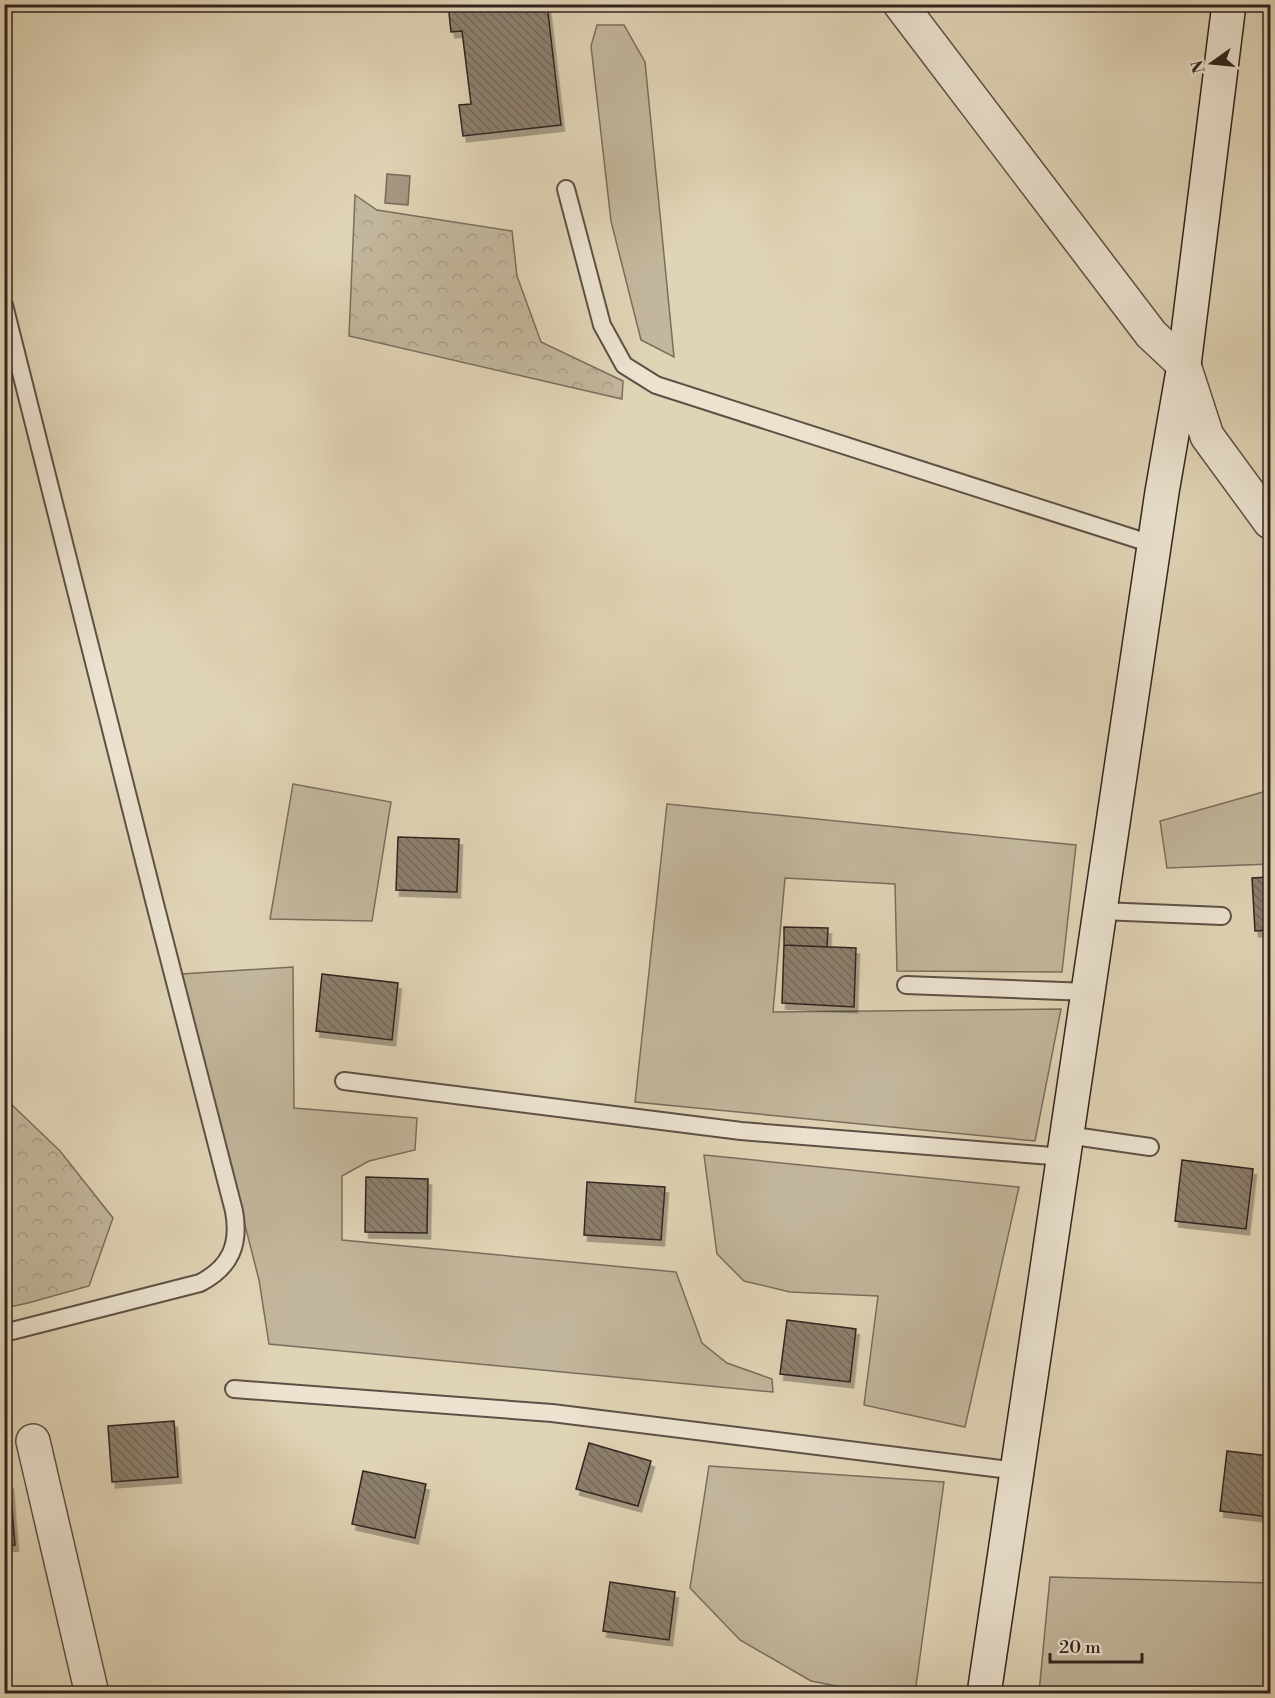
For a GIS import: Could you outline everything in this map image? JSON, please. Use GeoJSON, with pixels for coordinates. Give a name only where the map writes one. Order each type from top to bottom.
{"type":"FeatureCollection","features":[{"type":"Feature","properties":{"kind":"street"},"geometry":{"type":"LineString","coordinates":[[900,4],[1151,334],[1184,364],[1207,435],[1270,522]]}},
{"type":"Feature","properties":{"kind":"street"},"geometry":{"type":"LineString","coordinates":[[984,1694],[1184,364],[1229,4]]}},
{"type":"Feature","properties":{"kind":"street"},"geometry":{"type":"LineString","coordinates":[[33,1441],[92,1694]]}},
{"type":"Feature","properties":{"kind":"lane"},"geometry":{"type":"LineString","coordinates":[[566,189],[602,325],[624,365],[656,385],[1155,545]]}},
{"type":"Feature","properties":{"kind":"lane"},"geometry":{"type":"LineString","coordinates":[[4,305],[234,1210],[237,1236],[234,1248],[225,1265],[200,1283],[4,1333]]}},
{"type":"Feature","properties":{"kind":"lane"},"geometry":{"type":"LineString","coordinates":[[1101,911],[1222,916]]}},
{"type":"Feature","properties":{"kind":"lane"},"geometry":{"type":"LineString","coordinates":[[906,985],[1089,992]]}},
{"type":"Feature","properties":{"kind":"lane"},"geometry":{"type":"LineString","coordinates":[[344,1081],[741,1131],[1066,1146],[1150,1147]]}},
{"type":"Feature","properties":{"kind":"lane"},"geometry":{"type":"LineString","coordinates":[[234,1389],[552,1413],[1018,1471]]}},
{"type":"Feature","properties":{"kind":"green space"},"geometry":{"type":"Polygon","coordinates":[[[597,25],[624,25],[645,62],[674,357],[641,340],[611,221],[591,46],[597,25]]]}},
{"type":"Feature","properties":{"kind":"green space"},"geometry":{"type":"Polygon","coordinates":[[[355,195],[377,210],[512,231],[517,276],[541,342],[623,381],[622,399],[349,336],[355,195]]]}},
{"type":"Feature","properties":{"kind":"green space"},"geometry":{"type":"Polygon","coordinates":[[[293,784],[391,802],[372,921],[270,919],[293,784]]]}},
{"type":"Feature","properties":{"kind":"green space"},"geometry":{"type":"Polygon","coordinates":[[[1270,790],[1270,864],[1167,868],[1160,821],[1270,790]]]}},
{"type":"Feature","properties":{"kind":"green space"},"geometry":{"type":"Polygon","coordinates":[[[667,804],[1076,845],[1062,972],[897,971],[895,884],[785,878],[773,1012],[1061,1009],[1035,1141],[635,1102],[667,804]]]}},
{"type":"Feature","properties":{"kind":"green space"},"geometry":{"type":"Polygon","coordinates":[[[293,967],[294,1108],[417,1118],[415,1150],[369,1161],[342,1176],[342,1240],[676,1272],[702,1343],[727,1363],[772,1379],[773,1392],[269,1344],[259,1280],[181,974],[293,967]]]}},
{"type":"Feature","properties":{"kind":"green space"},"geometry":{"type":"Polygon","coordinates":[[[5,1105],[12,1105],[60,1151],[113,1218],[89,1286],[5,1308],[5,1105]]]}},
{"type":"Feature","properties":{"kind":"green space"},"geometry":{"type":"Polygon","coordinates":[[[704,1155],[1019,1187],[965,1427],[864,1405],[878,1296],[790,1292],[744,1281],[717,1254],[704,1155]]]}},
{"type":"Feature","properties":{"kind":"green space"},"geometry":{"type":"Polygon","coordinates":[[[709,1466],[944,1482],[915,1693],[872,1693],[811,1681],[740,1640],[690,1588],[709,1466]]]}},
{"type":"Feature","properties":{"kind":"green space"},"geometry":{"type":"Polygon","coordinates":[[[1050,1577],[1270,1583],[1270,1693],[1039,1693],[1050,1577]]]}},
{"type":"Feature","properties":{"kind":"shaded area"},"geometry":{"type":"Polygon","coordinates":[[[387,174],[410,176],[408,205],[385,203],[387,174]]]}},
{"type":"Feature","properties":{"kind":"building"},"geometry":{"type":"Polygon","coordinates":[[[448,4],[547,4],[561,125],[463,136],[459,105],[471,104],[462,31],[451,32],[448,4]]]}},
{"type":"Feature","properties":{"kind":"building"},"geometry":{"type":"Polygon","coordinates":[[[398,837],[459,839],[457,892],[396,890],[398,837]]]}},
{"type":"Feature","properties":{"kind":"building"},"geometry":{"type":"Polygon","coordinates":[[[1270,877],[1270,930],[1255,931],[1252,878],[1270,877]]]}},
{"type":"Feature","properties":{"kind":"building"},"geometry":{"type":"Polygon","coordinates":[[[784,927],[828,928],[827,947],[784,945],[784,927]]]}},
{"type":"Feature","properties":{"kind":"building"},"geometry":{"type":"Polygon","coordinates":[[[784,945],[856,948],[854,1007],[782,1003],[784,945]]]}},
{"type":"Feature","properties":{"kind":"building"},"geometry":{"type":"Polygon","coordinates":[[[322,974],[398,983],[392,1040],[316,1031],[322,974]]]}},
{"type":"Feature","properties":{"kind":"building"},"geometry":{"type":"Polygon","coordinates":[[[1182,1160],[1253,1169],[1246,1229],[1175,1221],[1182,1160]]]}},
{"type":"Feature","properties":{"kind":"building"},"geometry":{"type":"Polygon","coordinates":[[[366,1177],[428,1179],[427,1233],[365,1232],[366,1177]]]}},
{"type":"Feature","properties":{"kind":"building"},"geometry":{"type":"Polygon","coordinates":[[[587,1182],[665,1187],[661,1240],[584,1235],[587,1182]]]}},
{"type":"Feature","properties":{"kind":"building"},"geometry":{"type":"Polygon","coordinates":[[[787,1320],[856,1329],[850,1382],[780,1374],[787,1320]]]}},
{"type":"Feature","properties":{"kind":"building"},"geometry":{"type":"Polygon","coordinates":[[[174,1421],[178,1477],[112,1482],[108,1426],[174,1421]]]}},
{"type":"Feature","properties":{"kind":"building"},"geometry":{"type":"Polygon","coordinates":[[[589,1443],[651,1461],[638,1506],[576,1489],[589,1443]]]}},
{"type":"Feature","properties":{"kind":"building"},"geometry":{"type":"Polygon","coordinates":[[[1227,1451],[1270,1456],[1270,1517],[1220,1511],[1227,1451]]]}},
{"type":"Feature","properties":{"kind":"building"},"geometry":{"type":"Polygon","coordinates":[[[363,1471],[426,1484],[415,1538],[352,1524],[363,1471]]]}},
{"type":"Feature","properties":{"kind":"building"},"geometry":{"type":"Polygon","coordinates":[[[4,1483],[10,1483],[15,1545],[4,1546],[4,1483]]]}},
{"type":"Feature","properties":{"kind":"building"},"geometry":{"type":"Polygon","coordinates":[[[610,1582],[675,1592],[669,1640],[603,1631],[610,1582]]]}}]}
